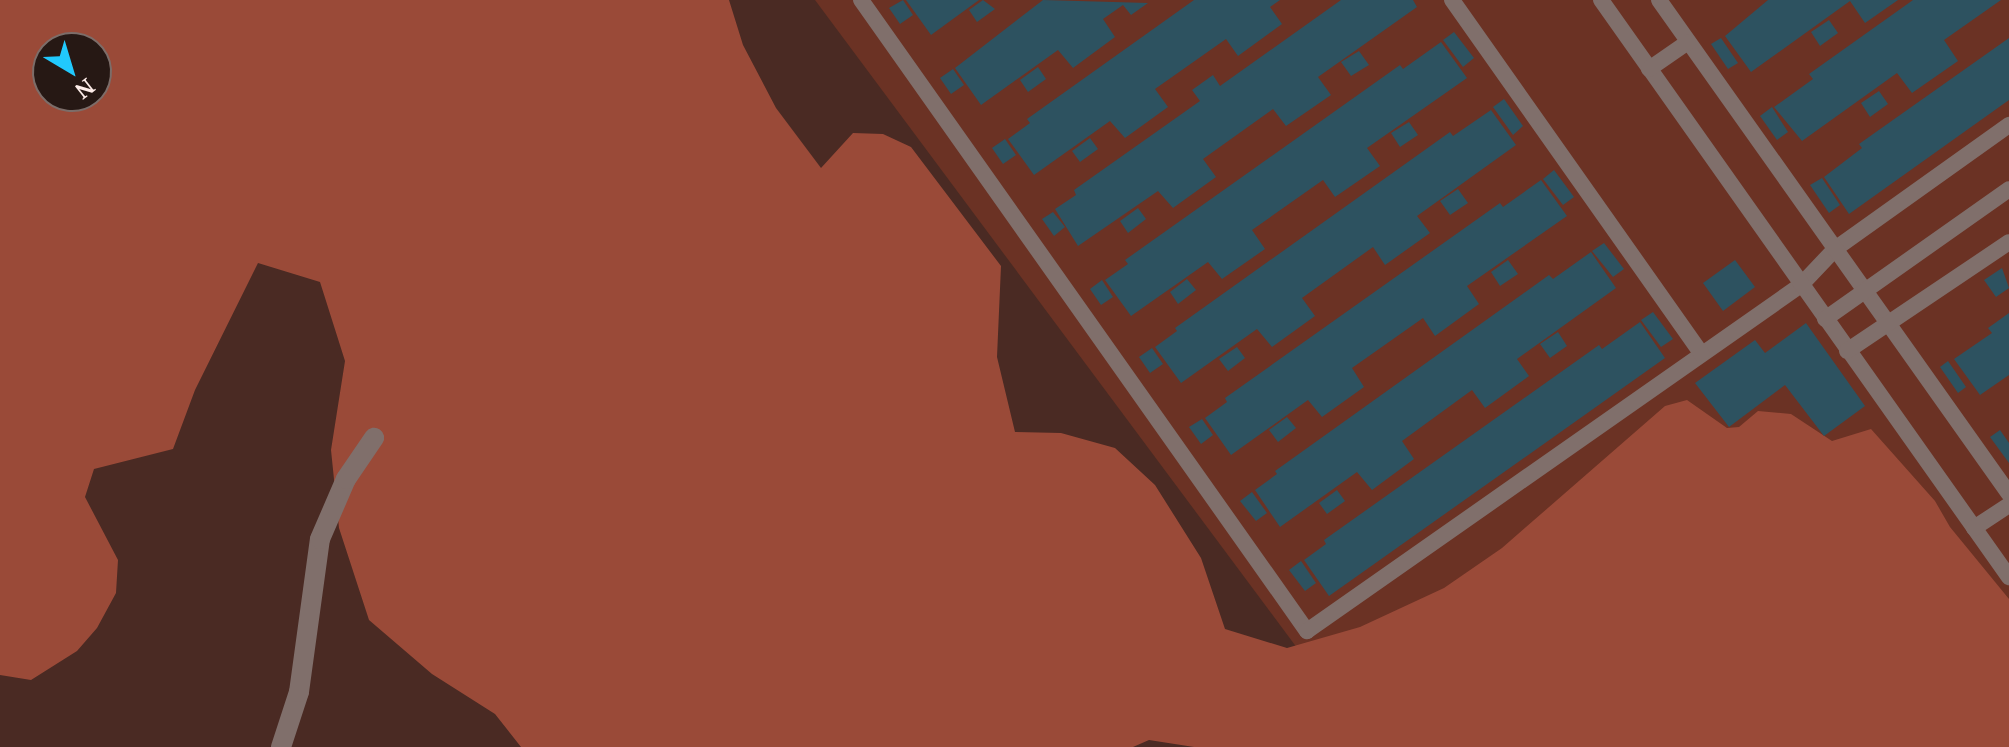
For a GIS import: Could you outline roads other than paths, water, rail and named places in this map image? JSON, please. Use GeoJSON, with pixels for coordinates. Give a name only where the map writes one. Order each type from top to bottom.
{"type":"FeatureCollection","features":[{"type":"Feature","properties":{"kind":"street"},"geometry":{"type":"LineString","coordinates":[[281,747],[299,692],[320,539],[346,479],[374,438]]}},
{"type":"Feature","properties":{"kind":"lane"},"geometry":{"type":"LineString","coordinates":[[861,0],[1307,631],[1801,285],[1835,249],[2009,125]]}},
{"type":"Feature","properties":{"kind":"lane"},"geometry":{"type":"LineString","coordinates":[[1452,0],[1702,354]]}},
{"type":"Feature","properties":{"kind":"lane"},"geometry":{"type":"LineString","coordinates":[[1601,0],[2009,577]]}},
{"type":"Feature","properties":{"kind":"lane"},"geometry":{"type":"LineString","coordinates":[[1659,0],[2009,494]]}},
{"type":"Feature","properties":{"kind":"lane"},"geometry":{"type":"LineString","coordinates":[[1649,69],[1688,42]]}},
{"type":"Feature","properties":{"kind":"lane"},"geometry":{"type":"LineString","coordinates":[[1825,319],[2009,189]]}},
{"type":"Feature","properties":{"kind":"lane"},"geometry":{"type":"LineString","coordinates":[[1847,351],[1890,325],[2009,242]]}},
{"type":"Feature","properties":{"kind":"lane"},"geometry":{"type":"LineString","coordinates":[[1974,528],[2009,505]]}}]}
